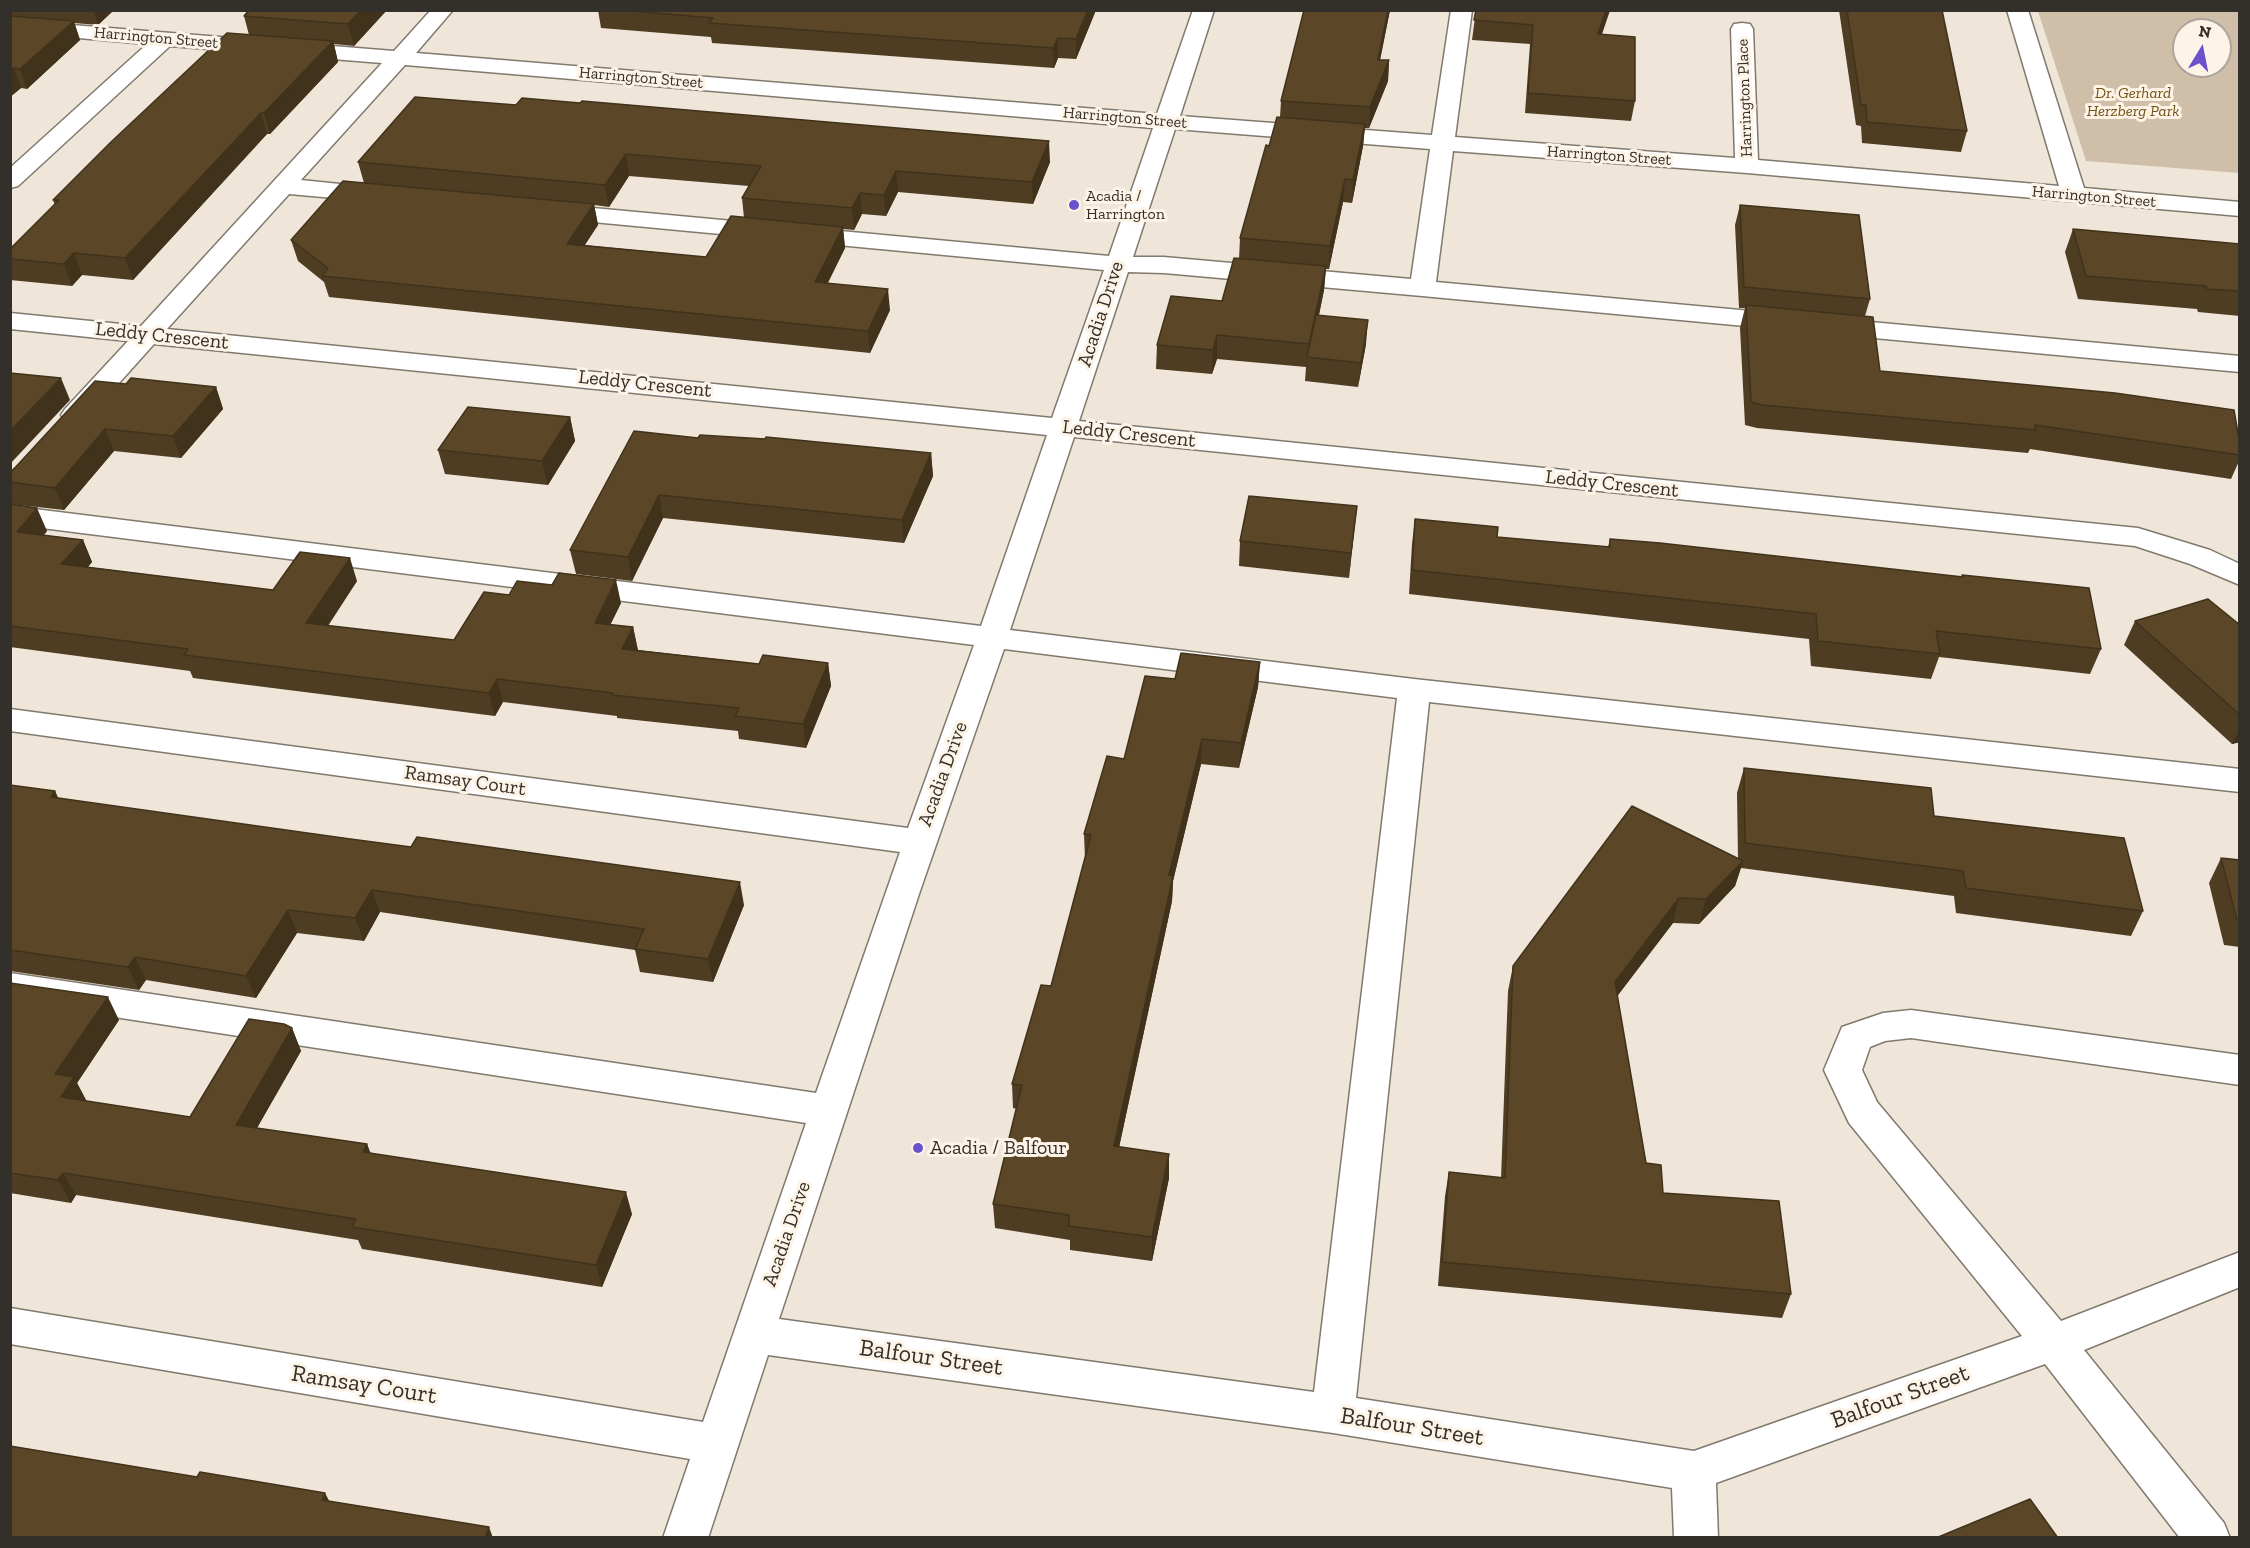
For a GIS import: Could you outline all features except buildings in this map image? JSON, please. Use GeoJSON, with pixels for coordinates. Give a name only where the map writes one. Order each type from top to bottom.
{"type":"FeatureCollection","features":[{"type":"Feature","properties":{"kind":"street"},"geometry":{"type":"LineString","coordinates":[[56,436],[443,10]]}},
{"type":"Feature","properties":{"kind":"street","name":"Acadia Drive"},"geometry":{"type":"LineString","coordinates":[[685,1538],[919,842],[992,638],[1204,10]]}},
{"type":"Feature","properties":{"kind":"street"},"geometry":{"type":"LineString","coordinates":[[1422,288],[1462,10]]}},
{"type":"Feature","properties":{"kind":"street"},"geometry":{"type":"LineString","coordinates":[[2017,10],[2074,195]]}},
{"type":"Feature","properties":{"kind":"street","name":"Harrington Street"},"geometry":{"type":"LineString","coordinates":[[10,26],[1167,122],[1748,166],[2240,209]]}},
{"type":"Feature","properties":{"kind":"street","name":"Harrington Place"},"geometry":{"type":"LineString","coordinates":[[1742,29],[1748,166]]}},
{"type":"Feature","properties":{"kind":"street"},"geometry":{"type":"LineString","coordinates":[[10,181],[165,39]]}},
{"type":"Feature","properties":{"kind":"street"},"geometry":{"type":"LineString","coordinates":[[285,186],[404,197]]}},
{"type":"Feature","properties":{"kind":"street"},"geometry":{"type":"LineString","coordinates":[[522,208],[1117,264],[1164,265],[2240,364]]}},
{"type":"Feature","properties":{"kind":"street","name":"Leddy Crescent"},"geometry":{"type":"LineString","coordinates":[[10,321],[2138,537],[2200,557],[2240,576]]}},
{"type":"Feature","properties":{"kind":"street"},"geometry":{"type":"LineString","coordinates":[[10,515],[1414,690],[2240,781]]}},
{"type":"Feature","properties":{"kind":"street"},"geometry":{"type":"LineString","coordinates":[[1334,1414],[1414,690]]}},
{"type":"Feature","properties":{"kind":"street","name":"Ramsay Court"},"geometry":{"type":"LineString","coordinates":[[10,720],[919,842]]}},
{"type":"Feature","properties":{"kind":"street"},"geometry":{"type":"LineString","coordinates":[[10,987],[830,1111]]}},
{"type":"Feature","properties":{"kind":"street"},"geometry":{"type":"LineString","coordinates":[[2208,1538],[2053,1343],[1863,1112],[1843,1070],[1855,1037],[1883,1027],[1911,1024],[2240,1070]]}},
{"type":"Feature","properties":{"kind":"street","name":"Balfour Street"},"geometry":{"type":"LineString","coordinates":[[753,1334],[1334,1414],[1694,1471],[2053,1343],[2240,1269]]}},
{"type":"Feature","properties":{"kind":"street","name":"Ramsay Court"},"geometry":{"type":"LineString","coordinates":[[10,1326],[717,1444]]}},
{"type":"Feature","properties":{"kind":"street"},"geometry":{"type":"LineString","coordinates":[[1694,1471],[1696,1538]]}},
{"type":"Feature","properties":{"kind":"green space","name":"Dr. Gerhard Herzberg Park"},"geometry":{"type":"Polygon","coordinates":[[[2038,11],[2239,11],[2239,173],[2086,161],[2038,11]]]}},
{"type":"Feature","properties":{"kind":"place","name":"Acadia / Harrington"},"geometry":{"type":"Point","coordinates":[1074,205]}},
{"type":"Feature","properties":{"kind":"place","name":"Acadia / Balfour"},"geometry":{"type":"Point","coordinates":[918,1148]}}]}
